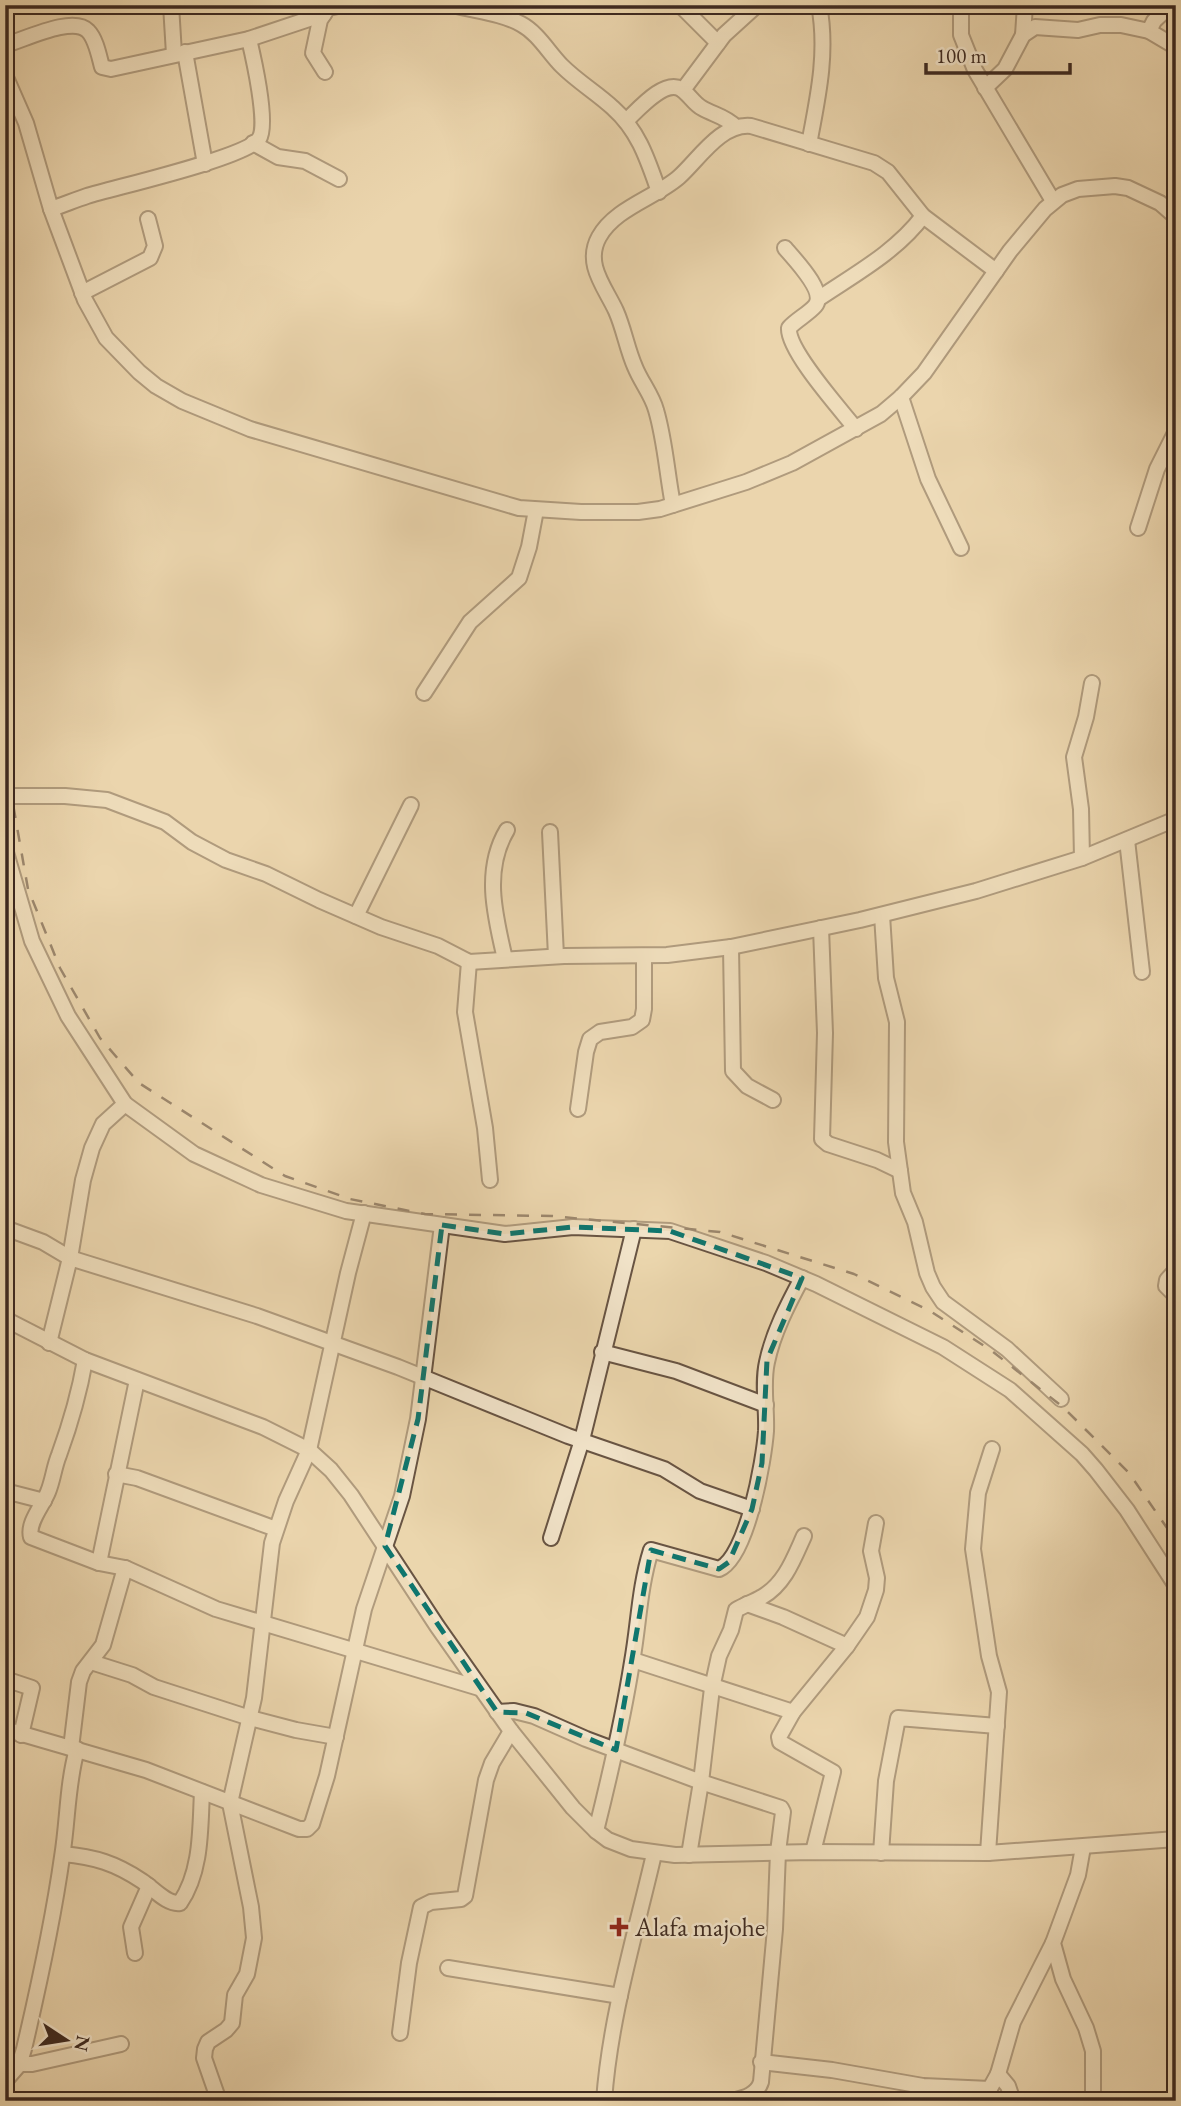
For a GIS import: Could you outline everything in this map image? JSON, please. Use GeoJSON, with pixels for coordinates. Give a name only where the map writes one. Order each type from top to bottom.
{"type":"FeatureCollection","features":[{"type":"Feature","properties":{"kind":"street"},"geometry":{"type":"LineString","coordinates":[[171,5],[205,164]]}},
{"type":"Feature","properties":{"kind":"street"},"geometry":{"type":"LineString","coordinates":[[5,45],[63,25],[86,28],[105,69],[249,39],[343,5]]}},
{"type":"Feature","properties":{"kind":"street"},"geometry":{"type":"LineString","coordinates":[[453,5],[512,20],[531,31],[564,68],[626,121],[644,152],[659,192]]}},
{"type":"Feature","properties":{"kind":"street"},"geometry":{"type":"LineString","coordinates":[[504,5],[512,20]]}},
{"type":"Feature","properties":{"kind":"street"},"geometry":{"type":"LineString","coordinates":[[680,5],[718,43]]}},
{"type":"Feature","properties":{"kind":"street"},"geometry":{"type":"LineString","coordinates":[[683,90],[718,43],[757,5]]}},
{"type":"Feature","properties":{"kind":"street"},"geometry":{"type":"LineString","coordinates":[[809,144],[824,48],[824,31],[818,5]]}},
{"type":"Feature","properties":{"kind":"street"},"geometry":{"type":"LineString","coordinates":[[961,5],[963,44],[985,88],[1053,201]]}},
{"type":"Feature","properties":{"kind":"street"},"geometry":{"type":"LineString","coordinates":[[985,88],[1005,69],[1023,35],[1025,5]]}},
{"type":"Feature","properties":{"kind":"street"},"geometry":{"type":"LineString","coordinates":[[1149,31],[1154,21],[1171,5]]}},
{"type":"Feature","properties":{"kind":"street"},"geometry":{"type":"LineString","coordinates":[[325,72],[313,53],[320,20],[327,9]]}},
{"type":"Feature","properties":{"kind":"street"},"geometry":{"type":"LineString","coordinates":[[1023,35],[1035,27],[1078,30],[1108,24],[1138,27],[1176,47]]}},
{"type":"Feature","properties":{"kind":"street"},"geometry":{"type":"LineString","coordinates":[[51,209],[88,196],[205,164],[259,139],[262,131],[259,83],[249,39]]}},
{"type":"Feature","properties":{"kind":"street"},"geometry":{"type":"LineString","coordinates":[[5,75],[26,123],[51,209],[95,322],[120,354],[156,386],[182,401],[250,429],[505,505],[536,510],[638,512],[673,505],[746,482],[792,463],[856,429],[881,414],[924,373],[996,271],[1053,201],[1078,189],[1115,186],[1128,188],[1160,203],[1176,216]]}},
{"type":"Feature","properties":{"kind":"street"},"geometry":{"type":"LineString","coordinates":[[626,121],[653,96],[671,87],[683,90],[696,105],[726,118],[736,127]]}},
{"type":"Feature","properties":{"kind":"street"},"geometry":{"type":"LineString","coordinates":[[673,505],[657,412],[635,367],[618,314],[593,265],[596,244],[607,225],[681,175],[709,146],[736,127],[751,125],[881,167],[923,216],[996,271]]}},
{"type":"Feature","properties":{"kind":"street"},"geometry":{"type":"LineString","coordinates":[[253,143],[278,156],[305,161],[339,179]]}},
{"type":"Feature","properties":{"kind":"street"},"geometry":{"type":"LineString","coordinates":[[818,299],[895,247],[909,235],[923,216]]}},
{"type":"Feature","properties":{"kind":"street"},"geometry":{"type":"LineString","coordinates":[[82,293],[150,258],[155,246],[148,219]]}},
{"type":"Feature","properties":{"kind":"street"},"geometry":{"type":"LineString","coordinates":[[785,248],[818,293],[815,306],[789,328],[789,338],[856,429]]}},
{"type":"Feature","properties":{"kind":"street"},"geometry":{"type":"LineString","coordinates":[[901,397],[928,479],[961,548]]}},
{"type":"Feature","properties":{"kind":"street"},"geometry":{"type":"LineString","coordinates":[[1138,528],[1157,469],[1176,431]]}},
{"type":"Feature","properties":{"kind":"street"},"geometry":{"type":"LineString","coordinates":[[424,693],[470,622],[519,578],[529,547],[536,510]]}},
{"type":"Feature","properties":{"kind":"street"},"geometry":{"type":"LineString","coordinates":[[1082,858],[1080,798],[1074,757],[1086,717],[1092,683]]}},
{"type":"Feature","properties":{"kind":"street"},"geometry":{"type":"LineString","coordinates":[[5,796],[65,796],[107,800],[165,822],[192,842],[226,860],[266,874],[356,916],[438,946],[469,962],[556,956],[644,956],[731,947],[882,915],[987,888],[1082,858],[1176,819]]}},
{"type":"Feature","properties":{"kind":"street"},"geometry":{"type":"LineString","coordinates":[[356,916],[411,805]]}},
{"type":"Feature","properties":{"kind":"street"},"geometry":{"type":"LineString","coordinates":[[505,959],[492,897],[495,859],[507,830]]}},
{"type":"Feature","properties":{"kind":"street"},"geometry":{"type":"LineString","coordinates":[[550,832],[556,956]]}},
{"type":"Feature","properties":{"kind":"street"},"geometry":{"type":"LineString","coordinates":[[1127,840],[1142,972]]}},
{"type":"Feature","properties":{"kind":"street"},"geometry":{"type":"LineString","coordinates":[[5,849],[32,940],[68,1016],[125,1104],[194,1154],[305,1200],[364,1213],[516,1234],[573,1227],[670,1231],[802,1278],[943,1346],[1010,1390],[1082,1454],[1096,1470],[1127,1510],[1176,1586]]}},
{"type":"Feature","properties":{"kind":"street"},"geometry":{"type":"LineString","coordinates":[[882,915],[886,978],[897,1022],[896,1142],[903,1193],[915,1222],[928,1273],[939,1297],[949,1307],[1007,1349],[1061,1399]]}},
{"type":"Feature","properties":{"kind":"street"},"geometry":{"type":"LineString","coordinates":[[821,928],[825,1033],[821,1139],[900,1171]]}},
{"type":"Feature","properties":{"kind":"street"},"geometry":{"type":"LineString","coordinates":[[731,947],[733,1071],[736,1078],[747,1086],[773,1100]]}},
{"type":"Feature","properties":{"kind":"street"},"geometry":{"type":"LineString","coordinates":[[578,1109],[590,1039],[600,1032],[632,1027],[642,1020],[644,956]]}},
{"type":"Feature","properties":{"kind":"street"},"geometry":{"type":"LineString","coordinates":[[469,962],[465,1012],[485,1128],[490,1180]]}},
{"type":"Feature","properties":{"kind":"street"},"geometry":{"type":"LineString","coordinates":[[49,1343],[70,1258],[83,1180],[92,1148],[103,1124],[125,1104]]}},
{"type":"Feature","properties":{"kind":"street"},"geometry":{"type":"LineString","coordinates":[[219,2101],[204,2058],[205,2049],[208,2042],[232,2023],[235,1995],[247,1974],[254,1929],[243,1859],[230,1803],[250,1718],[276,1529],[309,1450],[364,1213]]}},
{"type":"Feature","properties":{"kind":"street"},"geometry":{"type":"LineString","coordinates":[[5,1729],[145,1770],[299,1829],[307,1829],[312,1824],[336,1737],[364,1609],[402,1496],[418,1419],[442,1225]]}},
{"type":"Feature","properties":{"kind":"street"},"geometry":{"type":"LineString","coordinates":[[5,1228],[43,1242],[70,1258],[257,1316],[423,1377],[582,1440],[664,1469],[700,1491],[752,1509]]}},
{"type":"Feature","properties":{"kind":"street"},"geometry":{"type":"LineString","coordinates":[[551,1538],[582,1440],[634,1229]]}},
{"type":"Feature","properties":{"kind":"street"},"geometry":{"type":"LineString","coordinates":[[1176,1270],[1167,1280],[1166,1286],[1176,1296]]}},
{"type":"Feature","properties":{"kind":"street"},"geometry":{"type":"LineString","coordinates":[[596,1831],[616,1750],[633,1660],[639,1596],[651,1550],[719,1569],[737,1548],[752,1509],[765,1445],[767,1360],[785,1312],[802,1278]]}},
{"type":"Feature","properties":{"kind":"street"},"geometry":{"type":"LineString","coordinates":[[5,1319],[85,1360],[263,1427],[309,1450],[331,1470],[351,1495],[479,1688],[511,1731],[572,1808],[608,1840],[654,1854],[689,1854],[988,1853],[1176,1839]]}},
{"type":"Feature","properties":{"kind":"street"},"geometry":{"type":"LineString","coordinates":[[602,1352],[676,1371],[766,1405]]}},
{"type":"Feature","properties":{"kind":"street"},"geometry":{"type":"LineString","coordinates":[[85,1360],[79,1399],[44,1501],[31,1527],[31,1536],[99,1563],[125,1569],[216,1609],[479,1688]]}},
{"type":"Feature","properties":{"kind":"street"},"geometry":{"type":"LineString","coordinates":[[99,1563],[137,1380]]}},
{"type":"Feature","properties":{"kind":"street"},"geometry":{"type":"LineString","coordinates":[[988,1853],[999,1692],[989,1656],[973,1549],[978,1493],[992,1449]]}},
{"type":"Feature","properties":{"kind":"street"},"geometry":{"type":"LineString","coordinates":[[116,1474],[137,1478],[276,1529]]}},
{"type":"Feature","properties":{"kind":"street"},"geometry":{"type":"LineString","coordinates":[[5,1491],[44,1501]]}},
{"type":"Feature","properties":{"kind":"street"},"geometry":{"type":"LineString","coordinates":[[813,1852],[833,1772],[780,1742],[781,1730],[867,1617],[873,1603],[877,1578],[871,1551],[876,1523]]}},
{"type":"Feature","properties":{"kind":"street"},"geometry":{"type":"LineString","coordinates":[[689,1854],[712,1688],[719,1656],[731,1630],[734,1614],[736,1610],[765,1596],[782,1579],[804,1536]]}},
{"type":"Feature","properties":{"kind":"street"},"geometry":{"type":"LineString","coordinates":[[5,2081],[53,1918],[63,1854],[79,1682],[83,1671],[99,1653],[107,1635],[125,1569]]}},
{"type":"Feature","properties":{"kind":"street"},"geometry":{"type":"LineString","coordinates":[[747,1604],[846,1646]]}},
{"type":"Feature","properties":{"kind":"street"},"geometry":{"type":"LineString","coordinates":[[633,1660],[712,1688],[793,1712]]}},
{"type":"Feature","properties":{"kind":"street"},"geometry":{"type":"LineString","coordinates":[[91,1662],[132,1675],[154,1687],[250,1718],[336,1737]]}},
{"type":"Feature","properties":{"kind":"street"},"geometry":{"type":"LineString","coordinates":[[5,1679],[32,1688],[21,1735]]}},
{"type":"Feature","properties":{"kind":"street"},"geometry":{"type":"LineString","coordinates":[[497,1712],[526,1713],[701,1782],[781,1808],[783,1812],[778,1852],[774,1939],[761,2082],[758,2089],[751,2094],[732,2101]]}},
{"type":"Feature","properties":{"kind":"street"},"geometry":{"type":"LineString","coordinates":[[881,1853],[886,1781],[898,1718],[997,1726]]}},
{"type":"Feature","properties":{"kind":"street"},"geometry":{"type":"LineString","coordinates":[[400,2033],[409,1963],[421,1907],[431,1902],[461,1899],[465,1896],[486,1780],[492,1763],[511,1731]]}},
{"type":"Feature","properties":{"kind":"street"},"geometry":{"type":"LineString","coordinates":[[63,1854],[103,1860],[176,1904],[183,1899],[194,1869],[202,1792]]}},
{"type":"Feature","properties":{"kind":"street"},"geometry":{"type":"LineString","coordinates":[[761,2062],[832,2070],[987,2095],[998,2074],[1013,2022],[1053,1943],[1078,1875],[1083,1846]]}},
{"type":"Feature","properties":{"kind":"street"},"geometry":{"type":"LineString","coordinates":[[604,2101],[607,2059],[654,1854]]}},
{"type":"Feature","properties":{"kind":"street"},"geometry":{"type":"LineString","coordinates":[[135,1953],[131,1927],[149,1886]]}},
{"type":"Feature","properties":{"kind":"street"},"geometry":{"type":"LineString","coordinates":[[1053,1943],[1063,1979],[1086,2028],[1093,2051],[1093,2101]]}},
{"type":"Feature","properties":{"kind":"street"},"geometry":{"type":"LineString","coordinates":[[448,1968],[620,1996]]}},
{"type":"Feature","properties":{"kind":"street"},"geometry":{"type":"LineString","coordinates":[[12,2064],[121,2044]]}},
{"type":"Feature","properties":{"kind":"street"},"geometry":{"type":"LineString","coordinates":[[998,2074],[1008,2086],[1013,2101]]}},
{"type":"Feature","properties":{"kind":"highlighted area"},"geometry":{"type":"Polygon","coordinates":[[[442,1225],[505,1234],[573,1227],[670,1231],[802,1278],[767,1360],[762,1463],[752,1509],[729,1562],[719,1569],[651,1550],[616,1750],[526,1713],[497,1712],[385,1546],[418,1419],[442,1225]]]}},
{"type":"Feature","properties":{"kind":"railway"},"geometry":{"type":"LineString","coordinates":[[5,759],[28,889],[60,968],[100,1038],[139,1083],[285,1176],[350,1199],[425,1214],[552,1216],[720,1232],[854,1274],[930,1311],[992,1351],[1064,1408],[1129,1473],[1176,1541]]}},
{"type":"Feature","properties":{"kind":"place","name":"Alafa majohe"},"geometry":{"type":"Point","coordinates":[619,1927]}}]}
